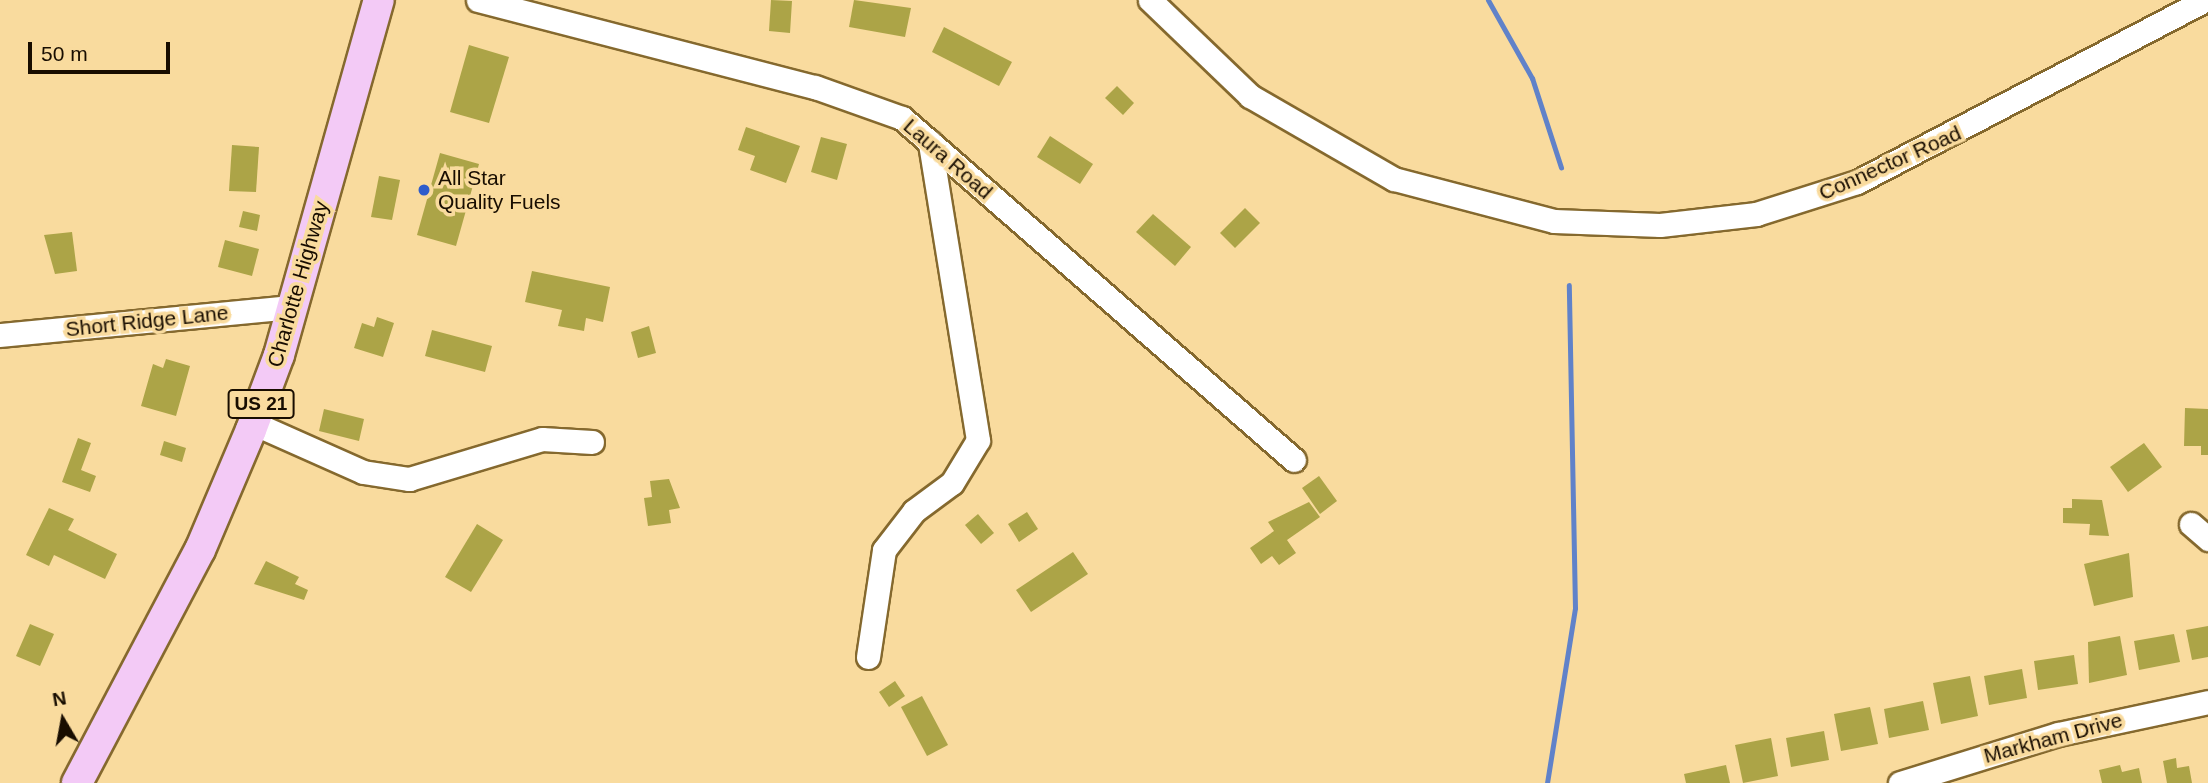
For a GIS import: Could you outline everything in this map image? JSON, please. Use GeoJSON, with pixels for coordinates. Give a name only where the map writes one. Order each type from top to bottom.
{"type":"FeatureCollection","features":[{"type":"Feature","properties":{"kind":"main road","name":"Charlotte Highway"},"geometry":{"type":"LineString","coordinates":[[77,783],[200,550],[253,423],[293,307],[379,0]]}},
{"type":"Feature","properties":{"kind":"street","name":"Laura Road"},"geometry":{"type":"LineString","coordinates":[[478,0],[815,86],[902,118],[1294,460]]}},
{"type":"Feature","properties":{"kind":"street","name":"Connector Road"},"geometry":{"type":"LineString","coordinates":[[1150,0],[1242,90],[1286,122],[1394,178],[1554,221],[1660,225],[1756,214],[1857,182],[2205,0]]}},
{"type":"Feature","properties":{"kind":"street"},"geometry":{"type":"LineString","coordinates":[[868,657],[884,551],[914,511],[952,483],[978,440],[930,142]]}},
{"type":"Feature","properties":{"kind":"street","name":"Short Ridge Lane"},"geometry":{"type":"LineString","coordinates":[[0,335],[293,307]]}},
{"type":"Feature","properties":{"kind":"street"},"geometry":{"type":"LineString","coordinates":[[253,423],[363,472],[409,479],[542,439],[593,442]]}},
{"type":"Feature","properties":{"kind":"street","name":"Markham Drive"},"geometry":{"type":"LineString","coordinates":[[1900,783],[2058,734],[2208,702]]}},
{"type":"Feature","properties":{"kind":"building"},"geometry":{"type":"Polygon","coordinates":[[[771,0],[792,1],[790,33],[769,31],[771,0]]]}},
{"type":"Feature","properties":{"kind":"building"},"geometry":{"type":"Polygon","coordinates":[[[854,0],[911,8],[905,37],[849,27],[854,0]]]}},
{"type":"Feature","properties":{"kind":"building"},"geometry":{"type":"Polygon","coordinates":[[[944,27],[1012,62],[999,86],[932,52],[944,27]]]}},
{"type":"Feature","properties":{"kind":"building"},"geometry":{"type":"Polygon","coordinates":[[[469,45],[509,57],[489,123],[450,112],[469,45]]]}},
{"type":"Feature","properties":{"kind":"building"},"geometry":{"type":"Polygon","coordinates":[[[1117,86],[1134,103],[1123,115],[1105,98],[1117,86]]]}},
{"type":"Feature","properties":{"kind":"building"},"geometry":{"type":"Polygon","coordinates":[[[746,127],[800,146],[786,183],[750,170],[755,156],[738,150],[746,127]]]}},
{"type":"Feature","properties":{"kind":"building"},"geometry":{"type":"Polygon","coordinates":[[[1050,136],[1093,164],[1080,184],[1037,157],[1050,136]]]}},
{"type":"Feature","properties":{"kind":"building"},"geometry":{"type":"Polygon","coordinates":[[[821,137],[847,144],[837,180],[811,172],[821,137]]]}},
{"type":"Feature","properties":{"kind":"building"},"geometry":{"type":"Polygon","coordinates":[[[232,145],[259,147],[256,192],[229,191],[232,145]]]}},
{"type":"Feature","properties":{"kind":"building"},"geometry":{"type":"Polygon","coordinates":[[[440,153],[479,164],[456,246],[417,235],[440,153]]]}},
{"type":"Feature","properties":{"kind":"building"},"geometry":{"type":"Polygon","coordinates":[[[379,176],[400,180],[392,220],[371,217],[379,176]]]}},
{"type":"Feature","properties":{"kind":"building"},"geometry":{"type":"Polygon","coordinates":[[[1245,208],[1260,223],[1235,248],[1220,233],[1245,208]]]}},
{"type":"Feature","properties":{"kind":"building"},"geometry":{"type":"Polygon","coordinates":[[[243,211],[260,215],[257,231],[239,227],[243,211]]]}},
{"type":"Feature","properties":{"kind":"building"},"geometry":{"type":"Polygon","coordinates":[[[1153,214],[1191,247],[1175,266],[1136,232],[1153,214]]]}},
{"type":"Feature","properties":{"kind":"building"},"geometry":{"type":"Polygon","coordinates":[[[72,232],[77,271],[55,274],[44,235],[72,232]]]}},
{"type":"Feature","properties":{"kind":"building"},"geometry":{"type":"Polygon","coordinates":[[[225,240],[259,249],[252,276],[218,267],[225,240]]]}},
{"type":"Feature","properties":{"kind":"building"},"geometry":{"type":"Polygon","coordinates":[[[532,271],[610,287],[603,322],[586,318],[584,331],[558,326],[562,310],[525,302],[532,271]]]}},
{"type":"Feature","properties":{"kind":"building"},"geometry":{"type":"Polygon","coordinates":[[[377,317],[394,323],[383,357],[354,348],[362,323],[374,327],[377,317]]]}},
{"type":"Feature","properties":{"kind":"building"},"geometry":{"type":"Polygon","coordinates":[[[649,326],[656,353],[638,358],[631,332],[649,326]]]}},
{"type":"Feature","properties":{"kind":"building"},"geometry":{"type":"Polygon","coordinates":[[[432,330],[492,346],[485,372],[425,356],[432,330]]]}},
{"type":"Feature","properties":{"kind":"building"},"geometry":{"type":"Polygon","coordinates":[[[166,359],[190,366],[176,416],[141,406],[153,364],[163,368],[166,359]]]}},
{"type":"Feature","properties":{"kind":"building"},"geometry":{"type":"Polygon","coordinates":[[[2185,408],[2208,409],[2208,455],[2201,455],[2201,446],[2184,446],[2185,408]]]}},
{"type":"Feature","properties":{"kind":"building"},"geometry":{"type":"Polygon","coordinates":[[[324,409],[364,419],[359,441],[319,431],[324,409]]]}},
{"type":"Feature","properties":{"kind":"building"},"geometry":{"type":"Polygon","coordinates":[[[78,438],[91,443],[81,470],[96,476],[90,492],[62,482],[78,438]]]}},
{"type":"Feature","properties":{"kind":"building"},"geometry":{"type":"Polygon","coordinates":[[[164,441],[186,448],[182,462],[160,455],[164,441]]]}},
{"type":"Feature","properties":{"kind":"building"},"geometry":{"type":"Polygon","coordinates":[[[2144,443],[2162,467],[2128,492],[2110,467],[2144,443]]]}},
{"type":"Feature","properties":{"kind":"building"},"geometry":{"type":"Polygon","coordinates":[[[1319,476],[1337,501],[1320,514],[1302,488],[1319,476]]]}},
{"type":"Feature","properties":{"kind":"building"},"geometry":{"type":"Polygon","coordinates":[[[669,479],[680,508],[669,510],[671,523],[648,526],[644,498],[652,497],[650,481],[669,479]]]}},
{"type":"Feature","properties":{"kind":"building"},"geometry":{"type":"Polygon","coordinates":[[[2072,499],[2102,500],[2109,536],[2089,535],[2090,524],[2063,523],[2063,508],[2072,508],[2072,499]]]}},
{"type":"Feature","properties":{"kind":"building"},"geometry":{"type":"Polygon","coordinates":[[[1309,502],[1320,517],[1287,540],[1296,553],[1279,565],[1272,556],[1261,564],[1250,548],[1274,531],[1268,522],[1309,502]]]}},
{"type":"Feature","properties":{"kind":"building"},"geometry":{"type":"Polygon","coordinates":[[[49,508],[74,519],[68,530],[117,554],[105,579],[54,555],[49,566],[26,555],[49,508]]]}},
{"type":"Feature","properties":{"kind":"building"},"geometry":{"type":"Polygon","coordinates":[[[1027,512],[1038,529],[1019,542],[1008,524],[1027,512]]]}},
{"type":"Feature","properties":{"kind":"building"},"geometry":{"type":"Polygon","coordinates":[[[978,514],[994,533],[981,544],[965,525],[978,514]]]}},
{"type":"Feature","properties":{"kind":"building"},"geometry":{"type":"Polygon","coordinates":[[[477,524],[503,540],[471,592],[445,577],[477,524]]]}},
{"type":"Feature","properties":{"kind":"building"},"geometry":{"type":"Polygon","coordinates":[[[1073,552],[1088,574],[1031,612],[1016,590],[1073,552]]]}},
{"type":"Feature","properties":{"kind":"building"},"geometry":{"type":"Polygon","coordinates":[[[2129,553],[2133,597],[2094,606],[2084,564],[2129,553]]]}},
{"type":"Feature","properties":{"kind":"building"},"geometry":{"type":"Polygon","coordinates":[[[266,561],[299,577],[295,584],[308,590],[304,600],[254,584],[266,561]]]}},
{"type":"Feature","properties":{"kind":"building"},"geometry":{"type":"Polygon","coordinates":[[[30,624],[54,634],[40,666],[16,656],[30,624]]]}},
{"type":"Feature","properties":{"kind":"building"},"geometry":{"type":"Polygon","coordinates":[[[2208,626],[2208,657],[2192,660],[2186,630],[2208,626]]]}},
{"type":"Feature","properties":{"kind":"building"},"geometry":{"type":"Polygon","coordinates":[[[2174,634],[2180,662],[2139,670],[2134,641],[2174,634]]]}},
{"type":"Feature","properties":{"kind":"building"},"geometry":{"type":"Polygon","coordinates":[[[2120,636],[2127,675],[2089,683],[2088,642],[2120,636]]]}},
{"type":"Feature","properties":{"kind":"building"},"geometry":{"type":"Polygon","coordinates":[[[2074,655],[2078,684],[2038,690],[2034,661],[2074,655]]]}},
{"type":"Feature","properties":{"kind":"building"},"geometry":{"type":"Polygon","coordinates":[[[2022,669],[2027,698],[1989,705],[1984,676],[2022,669]]]}},
{"type":"Feature","properties":{"kind":"building"},"geometry":{"type":"Polygon","coordinates":[[[1970,676],[1978,716],[1941,724],[1933,683],[1970,676]]]}},
{"type":"Feature","properties":{"kind":"building"},"geometry":{"type":"Polygon","coordinates":[[[895,681],[905,696],[889,707],[879,692],[895,681]]]}},
{"type":"Feature","properties":{"kind":"building"},"geometry":{"type":"Polygon","coordinates":[[[922,696],[948,745],[927,756],[901,707],[922,696]]]}},
{"type":"Feature","properties":{"kind":"building"},"geometry":{"type":"Polygon","coordinates":[[[1923,701],[1929,730],[1889,738],[1884,709],[1923,701]]]}},
{"type":"Feature","properties":{"kind":"building"},"geometry":{"type":"Polygon","coordinates":[[[1870,707],[1878,744],[1841,751],[1834,714],[1870,707]]]}},
{"type":"Feature","properties":{"kind":"building"},"geometry":{"type":"Polygon","coordinates":[[[1824,731],[1829,760],[1791,767],[1786,738],[1824,731]]]}},
{"type":"Feature","properties":{"kind":"building"},"geometry":{"type":"Polygon","coordinates":[[[1771,738],[1778,776],[1743,783],[1735,745],[1771,738]]]}},
{"type":"Feature","properties":{"kind":"building"},"geometry":{"type":"Polygon","coordinates":[[[2176,758],[2177,768],[2189,766],[2192,783],[2167,783],[2163,761],[2176,758]]]}},
{"type":"Feature","properties":{"kind":"building"},"geometry":{"type":"Polygon","coordinates":[[[1726,765],[1730,783],[1686,783],[1684,774],[1726,765]]]}},
{"type":"Feature","properties":{"kind":"building"},"geometry":{"type":"Polygon","coordinates":[[[2120,765],[2122,772],[2139,768],[2142,783],[2102,783],[2099,770],[2120,765]]]}},
{"type":"Feature","properties":{"kind":"waterway"},"geometry":{"type":"LineString","coordinates":[[1488,0],[1532,78],[1561,167]]}},
{"type":"Feature","properties":{"kind":"waterway"},"geometry":{"type":"LineString","coordinates":[[1547,783],[1575,608],[1569,285]]}},
{"type":"Feature","properties":{"kind":"place","name":"All Star Quality Fuels"},"geometry":{"type":"Point","coordinates":[424,190]}}]}
